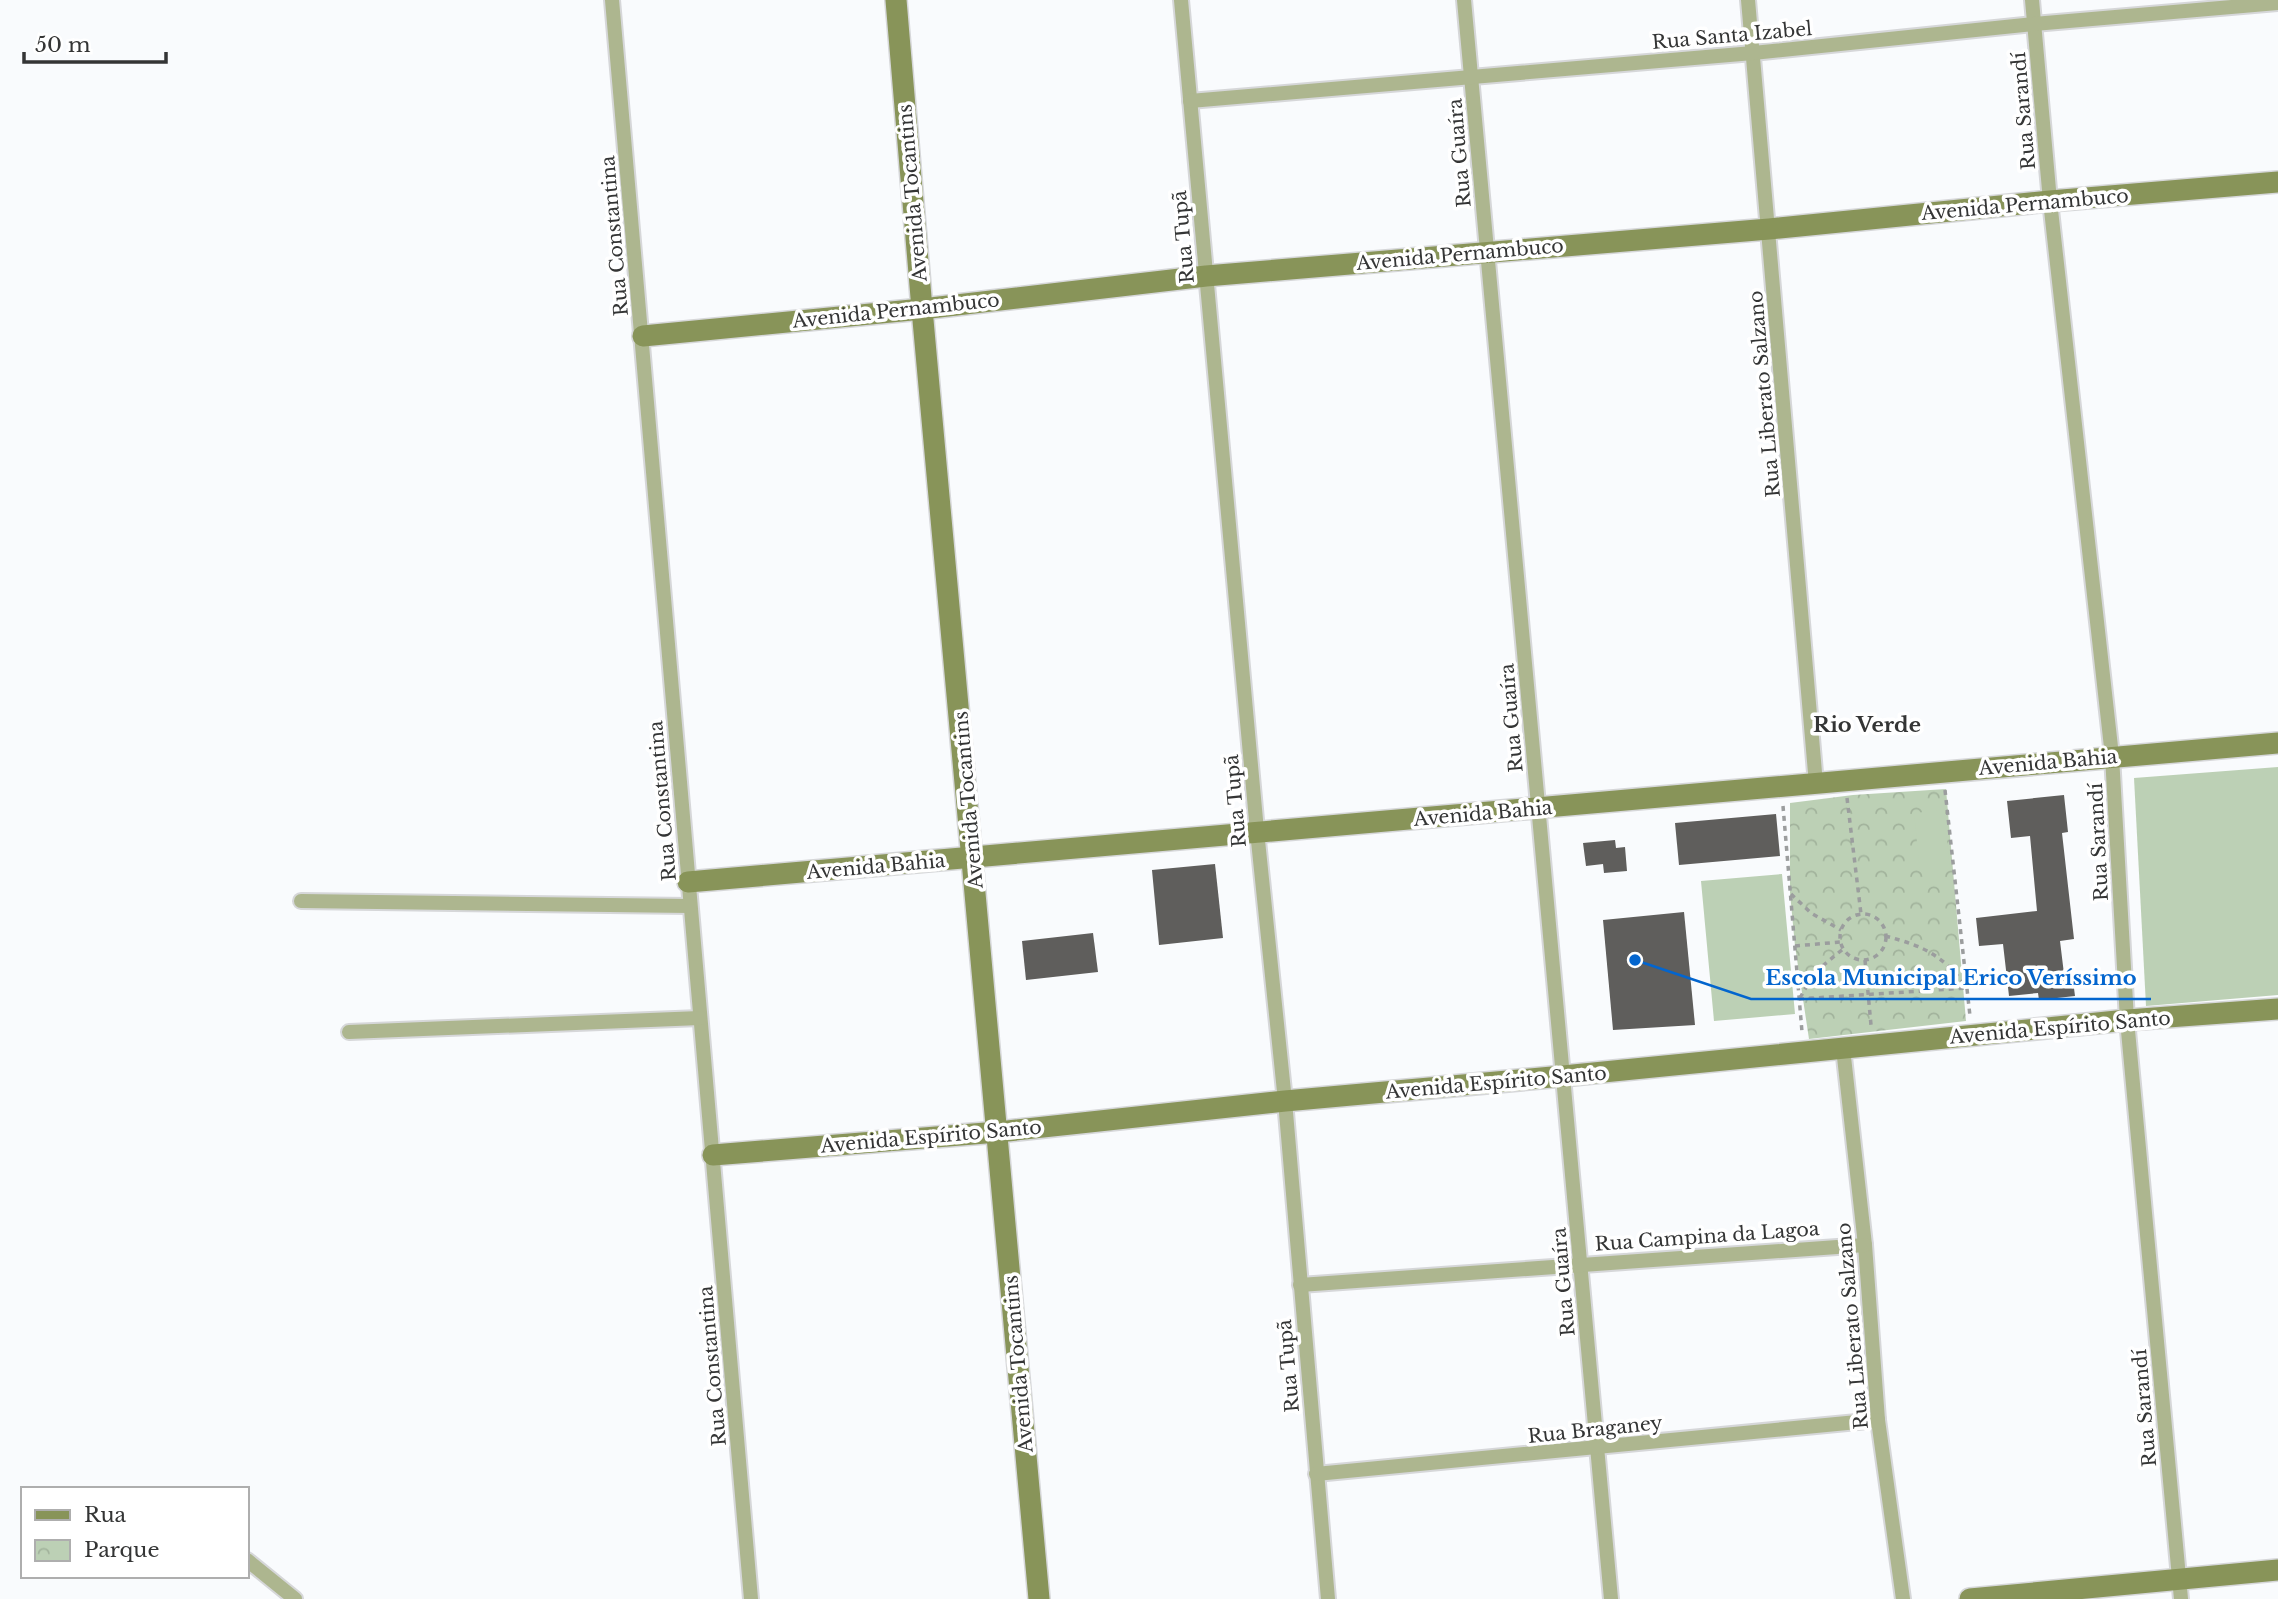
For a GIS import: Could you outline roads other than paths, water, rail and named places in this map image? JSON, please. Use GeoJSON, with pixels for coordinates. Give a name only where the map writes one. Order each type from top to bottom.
{"type":"FeatureCollection","features":[{"type":"Feature","properties":{"kind":"street","name":"Rua Constantina"},"geometry":{"type":"LineString","coordinates":[[612,0],[751,1599]]}},
{"type":"Feature","properties":{"kind":"street","name":"Avenida Tocantins"},"geometry":{"type":"LineString","coordinates":[[896,0],[1039,1599]]}},
{"type":"Feature","properties":{"kind":"street","name":"Rua Tupã"},"geometry":{"type":"LineString","coordinates":[[1181,0],[1257,831],[1285,1101],[1328,1599]]}},
{"type":"Feature","properties":{"kind":"street","name":"Rua Guaíra"},"geometry":{"type":"LineString","coordinates":[[1464,0],[1611,1599]]}},
{"type":"Feature","properties":{"kind":"street","name":"Rua Liberato Salzano"},"geometry":{"type":"LineString","coordinates":[[1748,0],[1816,784]]}},
{"type":"Feature","properties":{"kind":"street","name":"Rua Sarandí"},"geometry":{"type":"LineString","coordinates":[[2032,0],[2050,201],[2112,756],[2127,1020],[2180,1589]]}},
{"type":"Feature","properties":{"kind":"street","name":"Rua Santa Izabel"},"geometry":{"type":"LineString","coordinates":[[1190,101],[1753,53],[2034,24],[2278,3]]}},
{"type":"Feature","properties":{"kind":"street","name":"Avenida Pernambuco"},"geometry":{"type":"LineString","coordinates":[[643,336],[922,309],[1206,276],[1769,229],[2278,182]]}},
{"type":"Feature","properties":{"kind":"street","name":"Avenida Bahia"},"geometry":{"type":"LineString","coordinates":[[688,882],[2278,743]]}},
{"type":"Feature","properties":{"kind":"street"},"geometry":{"type":"LineString","coordinates":[[301,901],[690,906]]}},
{"type":"Feature","properties":{"kind":"street","name":"Avenida Espírito Santo"},"geometry":{"type":"LineString","coordinates":[[713,1155],[998,1132],[1285,1101],[2127,1020],[2278,1009]]}},
{"type":"Feature","properties":{"kind":"street"},"geometry":{"type":"LineString","coordinates":[[349,1032],[701,1018]]}},
{"type":"Feature","properties":{"kind":"street","name":"Rua Liberato Salzano"},"geometry":{"type":"LineString","coordinates":[[1843,1048],[1865,1245],[1878,1420],[1903,1599]]}},
{"type":"Feature","properties":{"kind":"street","name":"Rua Campina da Lagoa"},"geometry":{"type":"LineString","coordinates":[[1300,1285],[1865,1245]]}},
{"type":"Feature","properties":{"kind":"street","name":"Rua Braganey"},"geometry":{"type":"LineString","coordinates":[[1316,1474],[1878,1420]]}},
{"type":"Feature","properties":{"kind":"street"},"geometry":{"type":"LineString","coordinates":[[248,1561],[295,1599]]}},
{"type":"Feature","properties":{"kind":"street"},"geometry":{"type":"LineString","coordinates":[[1970,1599],[2180,1589],[2278,1570]]}},
{"type":"Feature","properties":{"kind":"place","name":"Escola Municipal Erico Veríssimo"},"geometry":{"type":"Point","coordinates":[1635,960]}},
{"type":"Feature","properties":{"kind":"district","name":"Rio Verde"},"geometry":{"type":"Point","coordinates":[1867,725]}}]}
